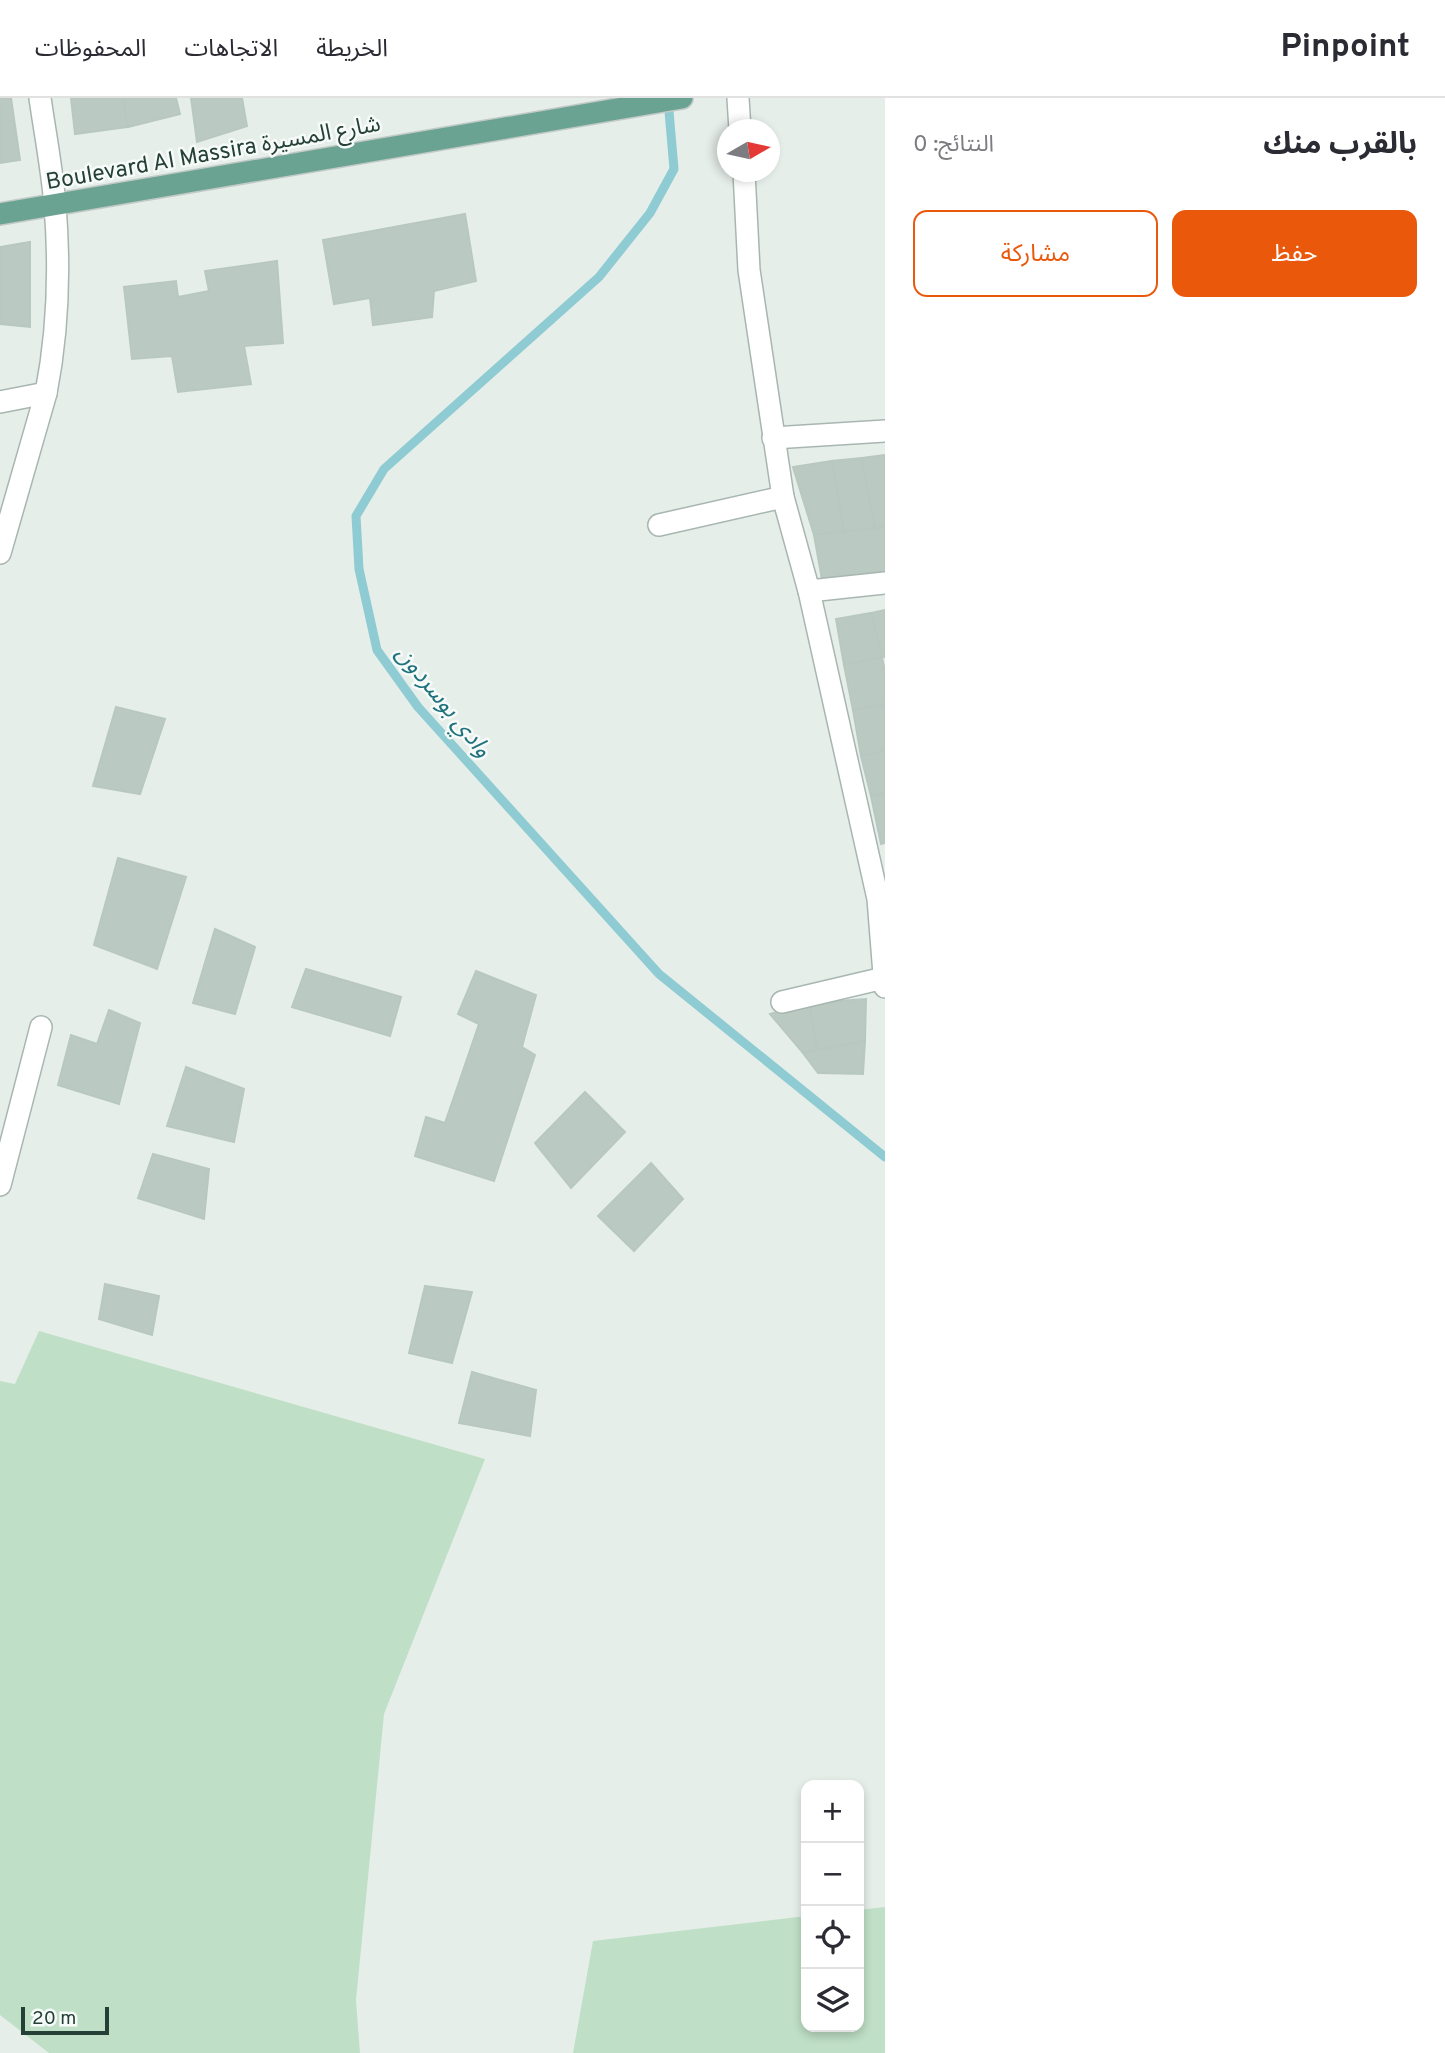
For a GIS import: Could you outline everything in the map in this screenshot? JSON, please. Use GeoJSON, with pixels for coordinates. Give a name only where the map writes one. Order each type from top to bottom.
{"type":"FeatureCollection","features":[{"type":"Feature","properties":{"kind":"main road","name":"Boulevard Al Massira شارع المسيرة"},"geometry":{"type":"LineString","coordinates":[[0,214],[682,98]]}},
{"type":"Feature","properties":{"kind":"street"},"geometry":{"type":"LineString","coordinates":[[0,553],[46,393],[57,306],[55,205],[40,98]]}},
{"type":"Feature","properties":{"kind":"street"},"geometry":{"type":"LineString","coordinates":[[738,98],[739,119]]}},
{"type":"Feature","properties":{"kind":"street"},"geometry":{"type":"LineString","coordinates":[[745,182],[749,270],[782,497],[809,591],[882,898],[885,987]]}},
{"type":"Feature","properties":{"kind":"street"},"geometry":{"type":"LineString","coordinates":[[0,402],[46,393]]}},
{"type":"Feature","properties":{"kind":"street"},"geometry":{"type":"LineString","coordinates":[[773,438],[885,431]]}},
{"type":"Feature","properties":{"kind":"street"},"geometry":{"type":"LineString","coordinates":[[659,525],[782,497]]}},
{"type":"Feature","properties":{"kind":"street"},"geometry":{"type":"LineString","coordinates":[[809,591],[885,583]]}},
{"type":"Feature","properties":{"kind":"street"},"geometry":{"type":"LineString","coordinates":[[782,1002],[884,978]]}},
{"type":"Feature","properties":{"kind":"street"},"geometry":{"type":"LineString","coordinates":[[0,1185],[41,1027]]}},
{"type":"Feature","properties":{"kind":"green space"},"geometry":{"type":"Polygon","coordinates":[[[39,1331],[485,1459],[384,1714],[356,2000],[360,2053],[49,2053],[0,2015],[0,1381],[15,1384],[39,1331]]]}},
{"type":"Feature","properties":{"kind":"green space"},"geometry":{"type":"Polygon","coordinates":[[[885,1907],[885,2053],[573,2053],[593,1941],[801,1917],[801,2032],[864,2032],[864,1909],[885,1907]]]}},
{"type":"Feature","properties":{"kind":"building"},"geometry":{"type":"Polygon","coordinates":[[[11,98],[20,160],[0,163],[0,99],[11,98]]]}},
{"type":"Feature","properties":{"kind":"building"},"geometry":{"type":"Polygon","coordinates":[[[71,98],[123,98],[128,127],[75,134],[71,98]]]}},
{"type":"Feature","properties":{"kind":"building"},"geometry":{"type":"Polygon","coordinates":[[[123,98],[176,98],[180,114],[128,127],[123,98]]]}},
{"type":"Feature","properties":{"kind":"building"},"geometry":{"type":"Polygon","coordinates":[[[191,98],[242,98],[247,126],[197,142],[191,98]]]}},
{"type":"Feature","properties":{"kind":"building"},"geometry":{"type":"Polygon","coordinates":[[[465,214],[476,281],[434,291],[432,317],[373,325],[370,298],[334,304],[323,240],[465,214]]]}},
{"type":"Feature","properties":{"kind":"building"},"geometry":{"type":"Polygon","coordinates":[[[30,242],[30,327],[0,324],[0,247],[30,242]]]}},
{"type":"Feature","properties":{"kind":"building"},"geometry":{"type":"Polygon","coordinates":[[[277,261],[283,343],[244,346],[251,384],[178,392],[172,356],[132,359],[124,287],[176,281],[178,297],[209,291],[205,271],[277,261]]]}},
{"type":"Feature","properties":{"kind":"building"},"geometry":{"type":"Polygon","coordinates":[[[885,455],[885,527],[875,528],[861,458],[885,455]]]}},
{"type":"Feature","properties":{"kind":"building"},"geometry":{"type":"Polygon","coordinates":[[[861,458],[875,528],[844,531],[832,461],[861,458]]]}},
{"type":"Feature","properties":{"kind":"building"},"geometry":{"type":"Polygon","coordinates":[[[832,461],[844,531],[814,535],[793,467],[832,461]]]}},
{"type":"Feature","properties":{"kind":"building"},"geometry":{"type":"Polygon","coordinates":[[[885,527],[885,577],[823,585],[814,535],[885,527]]]}},
{"type":"Feature","properties":{"kind":"building"},"geometry":{"type":"Polygon","coordinates":[[[885,610],[885,657],[882,657],[871,613],[885,610]]]}},
{"type":"Feature","properties":{"kind":"building"},"geometry":{"type":"Polygon","coordinates":[[[871,613],[882,657],[844,665],[836,619],[871,613]]]}},
{"type":"Feature","properties":{"kind":"building"},"geometry":{"type":"Polygon","coordinates":[[[882,657],[885,671],[885,704],[853,710],[844,665],[882,657]]]}},
{"type":"Feature","properties":{"kind":"building"},"geometry":{"type":"Polygon","coordinates":[[[885,704],[885,751],[861,756],[853,710],[885,704]]]}},
{"type":"Feature","properties":{"kind":"building"},"geometry":{"type":"Polygon","coordinates":[[[116,707],[165,719],[140,794],[93,786],[116,707]]]}},
{"type":"Feature","properties":{"kind":"building"},"geometry":{"type":"Polygon","coordinates":[[[885,751],[885,793],[871,796],[861,756],[885,751]]]}},
{"type":"Feature","properties":{"kind":"building"},"geometry":{"type":"Polygon","coordinates":[[[885,793],[885,843],[881,844],[871,796],[885,793]]]}},
{"type":"Feature","properties":{"kind":"building"},"geometry":{"type":"Polygon","coordinates":[[[118,858],[186,877],[157,969],[94,945],[118,858]]]}},
{"type":"Feature","properties":{"kind":"building"},"geometry":{"type":"Polygon","coordinates":[[[215,929],[255,947],[235,1014],[193,1003],[215,929]]]}},
{"type":"Feature","properties":{"kind":"building"},"geometry":{"type":"Polygon","coordinates":[[[306,969],[401,997],[390,1036],[292,1007],[306,969]]]}},
{"type":"Feature","properties":{"kind":"building"},"geometry":{"type":"Polygon","coordinates":[[[476,971],[536,995],[522,1047],[535,1055],[494,1181],[415,1156],[426,1117],[445,1123],[479,1024],[458,1014],[476,971]]]}},
{"type":"Feature","properties":{"kind":"building"},"geometry":{"type":"Polygon","coordinates":[[[866,999],[865,1041],[817,1050],[809,1003],[866,999]]]}},
{"type":"Feature","properties":{"kind":"building"},"geometry":{"type":"Polygon","coordinates":[[[809,1003],[817,1050],[803,1053],[770,1014],[809,1003]]]}},
{"type":"Feature","properties":{"kind":"building"},"geometry":{"type":"Polygon","coordinates":[[[109,1010],[140,1023],[119,1104],[58,1085],[71,1035],[97,1044],[109,1010]]]}},
{"type":"Feature","properties":{"kind":"building"},"geometry":{"type":"Polygon","coordinates":[[[865,1041],[863,1074],[818,1073],[803,1053],[865,1041]]]}},
{"type":"Feature","properties":{"kind":"building"},"geometry":{"type":"Polygon","coordinates":[[[186,1067],[244,1089],[234,1142],[167,1126],[186,1067]]]}},
{"type":"Feature","properties":{"kind":"building"},"geometry":{"type":"Polygon","coordinates":[[[585,1092],[625,1132],[571,1188],[535,1143],[585,1092]]]}},
{"type":"Feature","properties":{"kind":"building"},"geometry":{"type":"Polygon","coordinates":[[[153,1154],[209,1169],[204,1219],[138,1198],[153,1154]]]}},
{"type":"Feature","properties":{"kind":"building"},"geometry":{"type":"Polygon","coordinates":[[[651,1163],[683,1199],[634,1251],[598,1216],[651,1163]]]}},
{"type":"Feature","properties":{"kind":"building"},"geometry":{"type":"Polygon","coordinates":[[[105,1284],[159,1296],[152,1335],[99,1319],[105,1284]]]}},
{"type":"Feature","properties":{"kind":"building"},"geometry":{"type":"Polygon","coordinates":[[[425,1286],[472,1292],[452,1363],[409,1353],[425,1286]]]}},
{"type":"Feature","properties":{"kind":"building"},"geometry":{"type":"Polygon","coordinates":[[[472,1372],[536,1390],[530,1436],[459,1423],[472,1372]]]}},
{"type":"Feature","properties":{"kind":"waterway","name":"وادي بوسردون"},"geometry":{"type":"LineString","coordinates":[[668,100],[674,169],[650,213],[599,277],[384,469],[356,516],[359,569],[377,650],[418,707],[659,974],[885,1157]]}}]}
